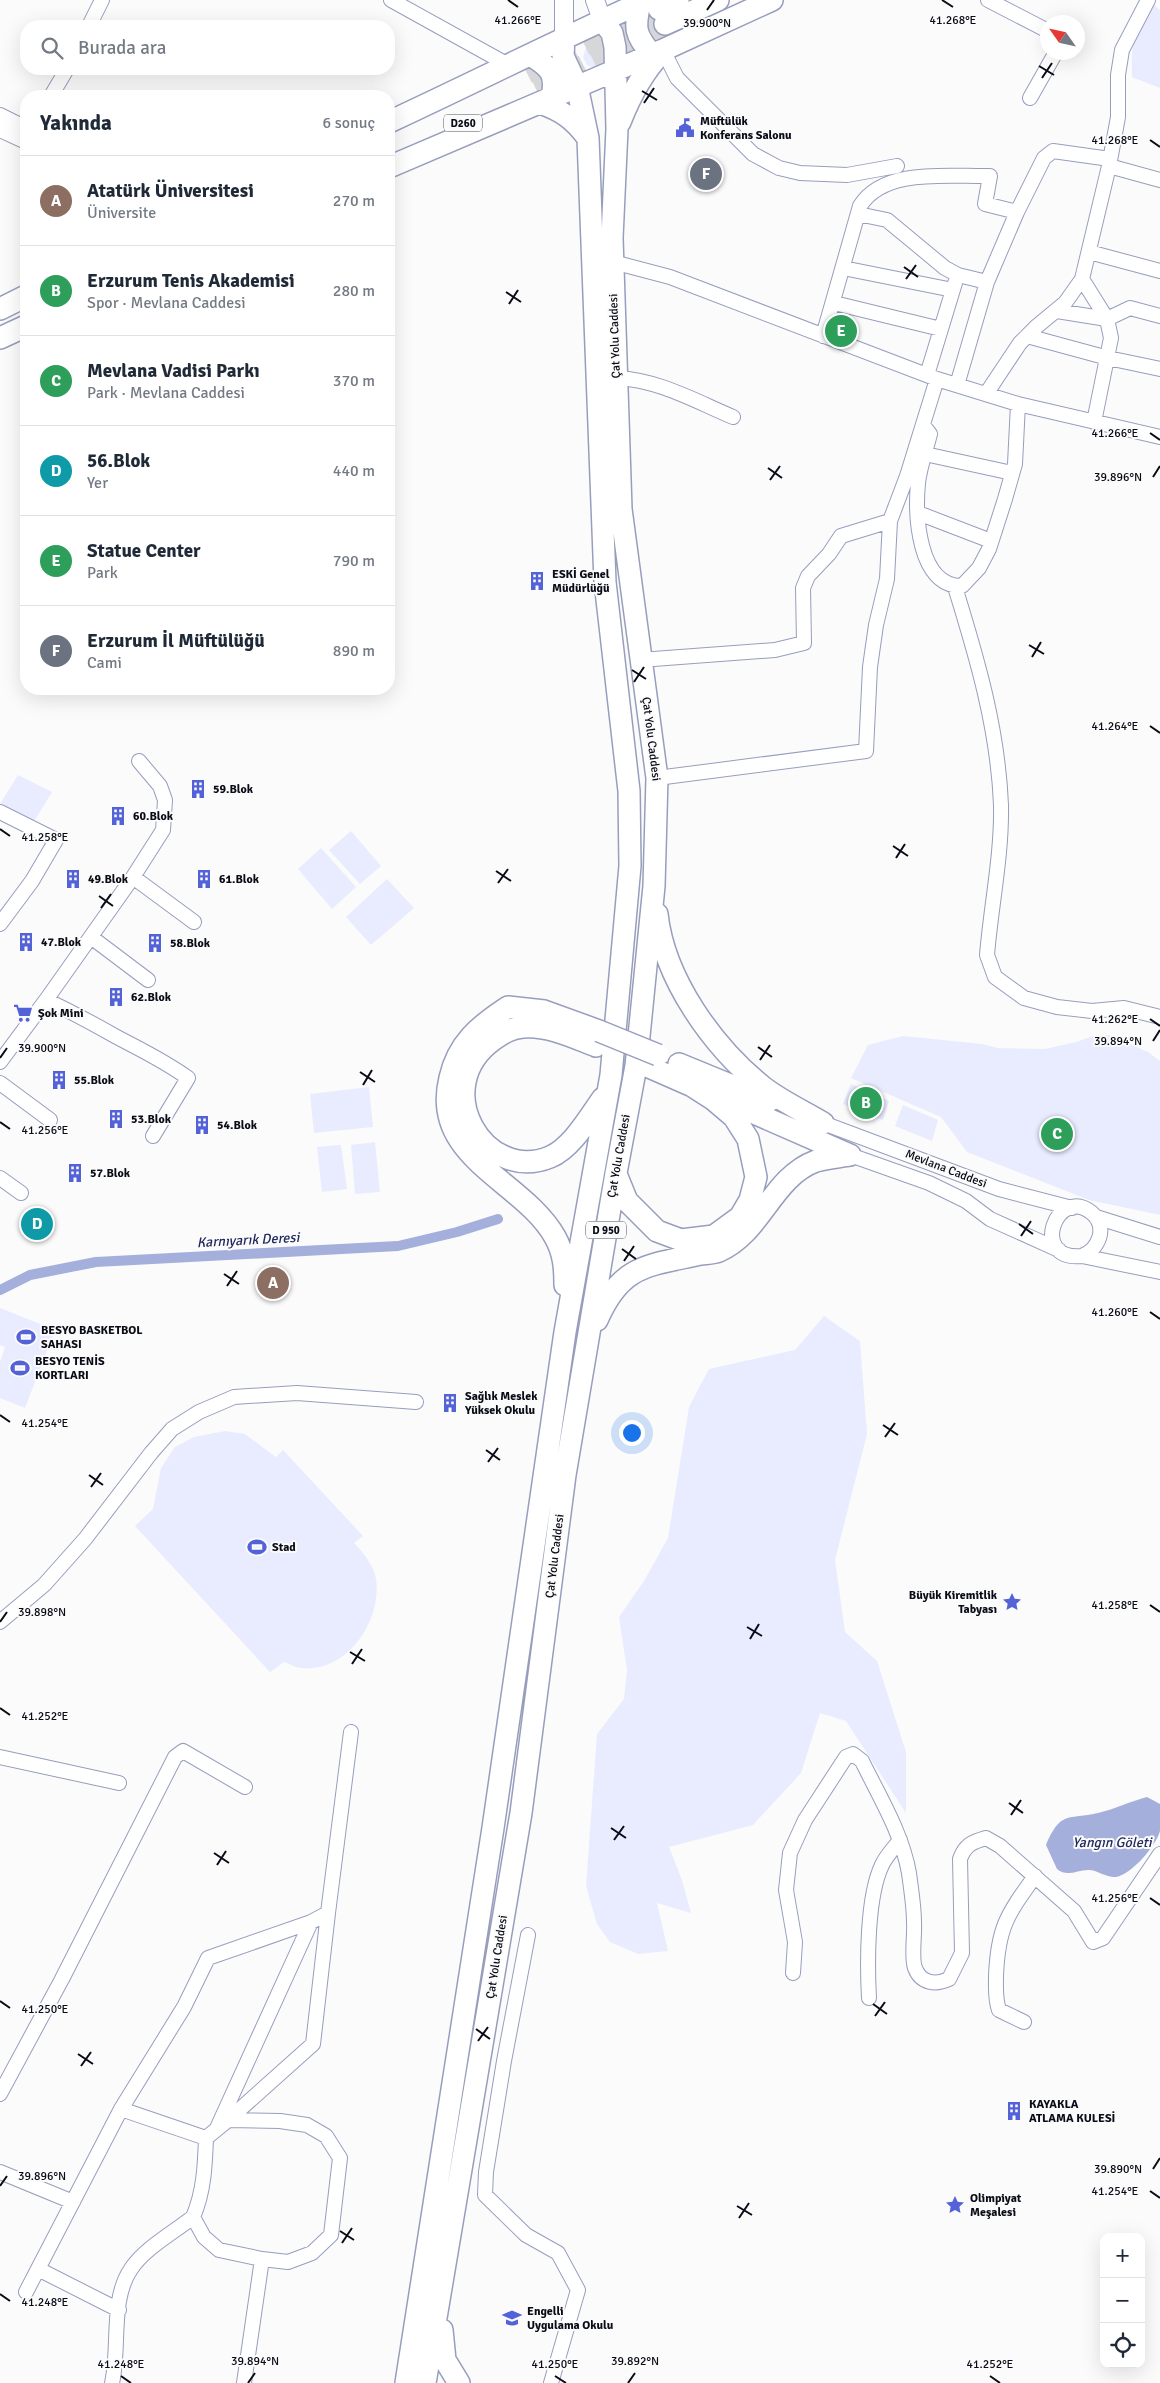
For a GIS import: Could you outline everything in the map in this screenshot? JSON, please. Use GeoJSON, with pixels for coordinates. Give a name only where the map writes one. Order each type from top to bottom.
{"type":"FeatureCollection","features":[{"type":"Feature","properties":{"kind":"highway"},"geometry":{"type":"LineString","coordinates":[[658,53],[641,42],[635,25],[652,9],[678,0]]}},
{"type":"Feature","properties":{"kind":"highway"},"geometry":{"type":"LineString","coordinates":[[395,163],[533,80],[564,37],[598,10],[652,9],[718,0]]}},
{"type":"Feature","properties":{"kind":"highway"},"geometry":{"type":"LineString","coordinates":[[395,120],[533,80],[577,86],[658,53],[772,0]]}},
{"type":"Feature","properties":{"kind":"highway","name":"Çat Yolu Caddesi"},"geometry":{"type":"LineString","coordinates":[[422,2382],[438,2315],[521,1813],[565,1475],[636,1066],[654,886],[657,778],[621,509],[613,262],[617,129],[615,47],[612,33],[598,10]]}},
{"type":"Feature","properties":{"kind":"highway","name":"Çat Yolu Caddesi"},"geometry":{"type":"LineString","coordinates":[[422,2382],[412,2356],[494,1828],[565,1332],[607,1091],[616,1022],[630,866],[629,792],[604,582],[588,138],[577,86],[562,56],[564,37]]}},
{"type":"Feature","properties":{"kind":"highway"},"geometry":{"type":"LineString","coordinates":[[617,129],[629,99],[658,53]]}},
{"type":"Feature","properties":{"kind":"highway"},"geometry":{"type":"LineString","coordinates":[[533,80],[557,108],[576,121],[588,138]]}},
{"type":"Feature","properties":{"kind":"highway","name":"D260"},"geometry":{"type":"LineString","coordinates":[[395,134],[533,80]]}},
{"type":"Feature","properties":{"kind":"highway","name":"D260"},"geometry":{"type":"LineString","coordinates":[[395,154],[533,80]]}},
{"type":"Feature","properties":{"kind":"highway"},"geometry":{"type":"LineString","coordinates":[[0,338],[20,329]]}},
{"type":"Feature","properties":{"kind":"highway"},"geometry":{"type":"LineString","coordinates":[[654,886],[658,922],[670,966],[698,1017],[736,1064],[765,1089],[822,1123]]}},
{"type":"Feature","properties":{"kind":"highway"},"geometry":{"type":"LineString","coordinates":[[565,1332],[564,1262],[555,1238],[540,1216],[492,1176],[455,1135],[446,1100],[453,1063],[463,1044],[481,1026],[508,1007],[544,1011],[597,1038],[653,1061],[822,1123]]}},
{"type":"Feature","properties":{"kind":"highway"},"geometry":{"type":"LineString","coordinates":[[597,1038],[538,1027],[507,1030],[481,1049],[465,1076],[464,1106],[472,1128],[487,1145],[506,1158],[527,1162],[552,1156],[579,1133],[607,1091]]}},
{"type":"Feature","properties":{"kind":"highway"},"geometry":{"type":"LineString","coordinates":[[616,1173],[627,1201],[657,1231],[681,1240],[714,1236],[740,1217],[750,1200],[756,1177],[748,1139],[734,1118],[714,1100],[653,1061]]}},
{"type":"Feature","properties":{"kind":"highway"},"geometry":{"type":"LineString","coordinates":[[689,1084],[850,1155]]}},
{"type":"Feature","properties":{"kind":"highway"},"geometry":{"type":"LineString","coordinates":[[588,1338],[604,1302],[620,1281],[640,1269],[657,1262],[718,1251],[734,1241],[798,1171],[816,1161],[850,1155]]}},
{"type":"Feature","properties":{"kind":"highway"},"geometry":{"type":"LineString","coordinates":[[438,2315],[446,2360],[459,2383]]}},
{"type":"Feature","properties":{"kind":"main road"},"geometry":{"type":"LineString","coordinates":[[564,0],[564,37]]}},
{"type":"Feature","properties":{"kind":"street"},"geometry":{"type":"LineString","coordinates":[[92,20],[102,0]]}},
{"type":"Feature","properties":{"kind":"street"},"geometry":{"type":"LineString","coordinates":[[391,0],[533,80]]}},
{"type":"Feature","properties":{"kind":"street"},"geometry":{"type":"LineString","coordinates":[[988,0],[1040,27]]}},
{"type":"Feature","properties":{"kind":"street"},"geometry":{"type":"LineString","coordinates":[[986,394],[1027,336],[1057,311],[1082,279],[1110,162],[1118,117],[1118,75],[1121,57],[1148,0]]}},
{"type":"Feature","properties":{"kind":"street"},"geometry":{"type":"LineString","coordinates":[[1155,0],[1160,4]]}},
{"type":"Feature","properties":{"kind":"street"},"geometry":{"type":"LineString","coordinates":[[658,53],[677,78],[753,154],[779,168],[800,172],[847,175],[897,166]]}},
{"type":"Feature","properties":{"kind":"street"},"geometry":{"type":"LineString","coordinates":[[1030,98],[1051,60]]}},
{"type":"Feature","properties":{"kind":"street"},"geometry":{"type":"LineString","coordinates":[[54,90],[63,75]]}},
{"type":"Feature","properties":{"kind":"street"},"geometry":{"type":"LineString","coordinates":[[0,115],[20,125]]}},
{"type":"Feature","properties":{"kind":"street"},"geometry":{"type":"LineString","coordinates":[[0,130],[20,139]]}},
{"type":"Feature","properties":{"kind":"street"},"geometry":{"type":"LineString","coordinates":[[957,385],[987,282],[1017,212],[1044,158],[1053,151],[1110,162],[1160,180]]}},
{"type":"Feature","properties":{"kind":"street"},"geometry":{"type":"LineString","coordinates":[[823,336],[858,214],[867,194],[884,184],[903,178],[990,176],[985,204],[1017,212]]}},
{"type":"Feature","properties":{"kind":"street"},"geometry":{"type":"LineString","coordinates":[[858,214],[887,220],[911,242],[945,268],[958,275],[987,282]]}},
{"type":"Feature","properties":{"kind":"street"},"geometry":{"type":"LineString","coordinates":[[1089,252],[1160,272]]}},
{"type":"Feature","properties":{"kind":"street"},"geometry":{"type":"LineString","coordinates":[[613,262],[670,277],[957,385],[1018,404],[1160,437]]}},
{"type":"Feature","properties":{"kind":"street"},"geometry":{"type":"LineString","coordinates":[[843,268],[953,290]]}},
{"type":"Feature","properties":{"kind":"street"},"geometry":{"type":"LineString","coordinates":[[657,778],[866,750],[870,667],[876,625],[887,579],[890,521],[923,424],[941,329],[958,275]]}},
{"type":"Feature","properties":{"kind":"street"},"geometry":{"type":"LineString","coordinates":[[1082,279],[1107,319],[1111,338],[1094,422]]}},
{"type":"Feature","properties":{"kind":"street"},"geometry":{"type":"LineString","coordinates":[[834,303],[941,329]]}},
{"type":"Feature","properties":{"kind":"street"},"geometry":{"type":"LineString","coordinates":[[1057,311],[1107,319],[1130,308],[1160,316]]}},
{"type":"Feature","properties":{"kind":"street"},"geometry":{"type":"LineString","coordinates":[[1027,336],[1108,358],[1160,369]]}},
{"type":"Feature","properties":{"kind":"street"},"geometry":{"type":"LineString","coordinates":[[617,378],[639,379],[655,383],[733,417]]}},
{"type":"Feature","properties":{"kind":"street"},"geometry":{"type":"LineString","coordinates":[[923,424],[930,434],[918,483],[918,513],[922,548],[928,563],[940,580],[954,586],[962,586],[969,581],[979,568],[991,541],[1015,464],[1018,404]]}},
{"type":"Feature","properties":{"kind":"street"},"geometry":{"type":"LineString","coordinates":[[925,454],[1012,473]]}},
{"type":"Feature","properties":{"kind":"street"},"geometry":{"type":"LineString","coordinates":[[918,513],[991,541]]}},
{"type":"Feature","properties":{"kind":"street"},"geometry":{"type":"LineString","coordinates":[[640,660],[775,650],[804,643],[803,588],[808,576],[829,554],[840,536],[890,521]]}},
{"type":"Feature","properties":{"kind":"street"},"geometry":{"type":"LineString","coordinates":[[954,586],[974,651],[996,739],[1001,806],[987,956],[996,977],[1024,998],[1057,1007],[1092,1011],[1124,1008],[1160,1017]]}},
{"type":"Feature","properties":{"kind":"street"},"geometry":{"type":"LineString","coordinates":[[0,1062],[134,877],[162,830],[165,817],[165,800],[160,786],[138,761]]}},
{"type":"Feature","properties":{"kind":"street"},"geometry":{"type":"LineString","coordinates":[[0,812],[56,840],[32,881],[0,924]]}},
{"type":"Feature","properties":{"kind":"street"},"geometry":{"type":"LineString","coordinates":[[134,877],[194,922]]}},
{"type":"Feature","properties":{"kind":"street"},"geometry":{"type":"LineString","coordinates":[[91,937],[148,980]]}},
{"type":"Feature","properties":{"kind":"street"},"geometry":{"type":"LineString","coordinates":[[46,1000],[70,1010],[163,1060],[188,1078],[153,1136]]}},
{"type":"Feature","properties":{"kind":"street"},"geometry":{"type":"LineString","coordinates":[[0,1083],[50,1120]]}},
{"type":"Feature","properties":{"kind":"street","name":"Mevlana Caddesi"},"geometry":{"type":"LineString","coordinates":[[822,1123],[999,1189],[1072,1208]]}},
{"type":"Feature","properties":{"kind":"street","name":"Mevlana Caddesi"},"geometry":{"type":"LineString","coordinates":[[850,1155],[929,1183],[966,1201],[998,1223],[1059,1250]]}},
{"type":"Feature","properties":{"kind":"street"},"geometry":{"type":"LineString","coordinates":[[0,1178],[21,1193]]}},
{"type":"Feature","properties":{"kind":"street"},"geometry":{"type":"LineString","coordinates":[[1160,1237],[1096,1217],[1082,1208],[1072,1208],[1059,1214],[1052,1228],[1052,1236],[1059,1250],[1066,1255],[1082,1256],[1160,1272]]}},
{"type":"Feature","properties":{"kind":"street"},"geometry":{"type":"LineString","coordinates":[[1082,1256],[1089,1253],[1099,1240],[1099,1224],[1096,1217]]}},
{"type":"Feature","properties":{"kind":"street"},"geometry":{"type":"LineString","coordinates":[[0,1622],[44,1585],[85,1539],[150,1452],[172,1429],[199,1412],[234,1398],[289,1394],[416,1402]]}},
{"type":"Feature","properties":{"kind":"street"},"geometry":{"type":"LineString","coordinates":[[112,2383],[122,2290],[130,2270],[193,2217],[199,2203],[203,2180],[206,2138],[313,2044],[351,1732]]}},
{"type":"Feature","properties":{"kind":"street"},"geometry":{"type":"LineString","coordinates":[[0,2094],[62,1979],[175,1757],[183,1751],[245,1787]]}},
{"type":"Feature","properties":{"kind":"street"},"geometry":{"type":"LineString","coordinates":[[793,1973],[795,1942],[786,1890],[790,1853],[805,1820],[846,1757],[853,1754],[862,1761],[900,1840],[908,1871],[914,1920],[914,1967],[920,1976],[928,1982],[938,1984],[950,1979],[962,1953],[960,1859],[964,1848],[973,1842],[986,1838],[1000,1846],[1074,1911],[1093,1942],[1103,1938],[1160,1854]]}},
{"type":"Feature","properties":{"kind":"street"},"geometry":{"type":"LineString","coordinates":[[0,1757],[119,1783]]}},
{"type":"Feature","properties":{"kind":"street"},"geometry":{"type":"LineString","coordinates":[[869,1998],[868,1973],[872,1915],[878,1875],[883,1862],[900,1840]]}},
{"type":"Feature","properties":{"kind":"street"},"geometry":{"type":"LineString","coordinates":[[1024,2022],[999,2010],[995,2001],[997,1946],[1002,1927],[1016,1902],[1035,1876]]}},
{"type":"Feature","properties":{"kind":"street"},"geometry":{"type":"LineString","coordinates":[[26,2292],[121,2109],[184,2007],[208,1958],[311,1922],[328,1913]]}},
{"type":"Feature","properties":{"kind":"street"},"geometry":{"type":"LineString","coordinates":[[223,2123],[311,1922]]}},
{"type":"Feature","properties":{"kind":"street"},"geometry":{"type":"LineString","coordinates":[[528,1935],[504,2061],[486,2172],[485,2195],[526,2235],[558,2253],[578,2290],[551,2383]]}},
{"type":"Feature","properties":{"kind":"street"},"geometry":{"type":"LineString","coordinates":[[121,2109],[206,2138]]}},
{"type":"Feature","properties":{"kind":"street"},"geometry":{"type":"LineString","coordinates":[[193,2217],[204,2237],[219,2250],[262,2259],[288,2262],[312,2254],[331,2235],[340,2158],[326,2136],[307,2124],[280,2121],[223,2123]]}},
{"type":"Feature","properties":{"kind":"street"},"geometry":{"type":"LineString","coordinates":[[0,2172],[73,2202]]}},
{"type":"Feature","properties":{"kind":"street"},"geometry":{"type":"LineString","coordinates":[[244,2383],[262,2259]]}},
{"type":"Feature","properties":{"kind":"street"},"geometry":{"type":"LineString","coordinates":[[38,2269],[119,2310]]}},
{"type":"Feature","properties":{"kind":"shaded area"},"geometry":{"type":"Polygon","coordinates":[[[1154,5],[1160,10],[1160,88],[1132,77],[1132,55],[1135,38],[1154,5]]]}},
{"type":"Feature","properties":{"kind":"shaded area"},"geometry":{"type":"Polygon","coordinates":[[[596,39],[605,42],[611,59],[596,69],[587,65],[583,57],[587,44],[596,39]]]}},
{"type":"Feature","properties":{"kind":"shaded area"},"geometry":{"type":"Polygon","coordinates":[[[18,775],[52,792],[33,823],[0,804],[18,775]]]}},
{"type":"Feature","properties":{"kind":"shaded area"},"geometry":{"type":"Polygon","coordinates":[[[351,831],[381,866],[360,884],[329,850],[351,831]]]}},
{"type":"Feature","properties":{"kind":"shaded area"},"geometry":{"type":"Polygon","coordinates":[[[321,848],[356,887],[332,909],[298,869],[321,848]]]}},
{"type":"Feature","properties":{"kind":"shaded area"},"geometry":{"type":"Polygon","coordinates":[[[387,879],[414,908],[371,945],[346,917],[387,879]]]}},
{"type":"Feature","properties":{"kind":"shaded area"},"geometry":{"type":"Polygon","coordinates":[[[1109,1035],[1148,1052],[1160,1061],[1160,1215],[1089,1200],[967,1152],[941,1117],[851,1078],[868,1045],[903,1036],[982,1044],[997,1048],[1045,1049],[1093,1036],[1109,1035]]]}},
{"type":"Feature","properties":{"kind":"shaded area"},"geometry":{"type":"Polygon","coordinates":[[[851,1084],[889,1101],[883,1120],[843,1104],[851,1084]]]}},
{"type":"Feature","properties":{"kind":"shaded area"},"geometry":{"type":"Polygon","coordinates":[[[369,1087],[373,1127],[314,1133],[310,1094],[369,1087]]]}},
{"type":"Feature","properties":{"kind":"shaded area"},"geometry":{"type":"Polygon","coordinates":[[[903,1105],[938,1120],[932,1141],[895,1126],[903,1105]]]}},
{"type":"Feature","properties":{"kind":"shaded area"},"geometry":{"type":"Polygon","coordinates":[[[375,1142],[380,1192],[355,1194],[351,1145],[375,1142]]]}},
{"type":"Feature","properties":{"kind":"shaded area"},"geometry":{"type":"Polygon","coordinates":[[[341,1145],[347,1189],[322,1192],[317,1147],[341,1145]]]}},
{"type":"Feature","properties":{"kind":"shaded area"},"geometry":{"type":"Polygon","coordinates":[[[0,1308],[55,1330],[25,1408],[0,1398],[0,1362],[5,1347],[0,1345],[0,1308]]]}},
{"type":"Feature","properties":{"kind":"shaded area"},"geometry":{"type":"Polygon","coordinates":[[[824,1316],[860,1341],[867,1434],[835,1560],[845,1632],[877,1661],[906,1752],[906,1813],[846,1721],[820,1713],[801,1773],[753,1825],[669,1847],[682,1880],[691,1913],[657,1903],[668,1951],[638,1954],[610,1942],[597,1924],[586,1886],[597,1734],[624,1699],[627,1670],[619,1617],[644,1581],[668,1538],[689,1407],[709,1369],[795,1350],[824,1316]]]}},
{"type":"Feature","properties":{"kind":"shaded area","name":"Stad"},"geometry":{"type":"Polygon","coordinates":[[[225,1431],[245,1434],[276,1457],[283,1450],[363,1536],[354,1543],[368,1560],[375,1574],[376,1595],[373,1611],[367,1626],[358,1640],[334,1662],[319,1667],[302,1668],[284,1662],[270,1672],[135,1526],[153,1509],[161,1468],[175,1447],[194,1437],[225,1431]]]}},
{"type":"Feature","properties":{"kind":"water","name":"Yangın Göleti"},"geometry":{"type":"Polygon","coordinates":[[[1147,1797],[1160,1804],[1160,1831],[1149,1851],[1129,1871],[1113,1877],[1090,1870],[1065,1873],[1057,1869],[1046,1845],[1056,1826],[1061,1821],[1066,1818],[1104,1811],[1147,1797]]]}},
{"type":"Feature","properties":{"kind":"waterway","name":"Karnıyarık Deresi"},"geometry":{"type":"LineString","coordinates":[[0,1290],[30,1275],[96,1262],[398,1246],[457,1232],[498,1219]]}},
{"type":"Feature","properties":{"kind":"tunnel"},"geometry":{"type":"LineString","coordinates":[[527,73],[652,13]]}},
{"type":"Feature","properties":{"kind":"tunnel"},"geometry":{"type":"LineString","coordinates":[[536,89],[665,24]]}},
{"type":"Feature","properties":{"kind":"place","name":"Müftülük Konferans Salonu"},"geometry":{"type":"Point","coordinates":[685,128]}},
{"type":"Feature","properties":{"kind":"place","name":"Erzurum İl Müftülüğü"},"geometry":{"type":"Point","coordinates":[706,174]}},
{"type":"Feature","properties":{"kind":"place","name":"Statue Center"},"geometry":{"type":"Point","coordinates":[841,331]}},
{"type":"Feature","properties":{"kind":"place","name":"ESKİ Genel Müdürlüğü"},"geometry":{"type":"Point","coordinates":[537,581]}},
{"type":"Feature","properties":{"kind":"place","name":"59.Blok"},"geometry":{"type":"Point","coordinates":[198,789]}},
{"type":"Feature","properties":{"kind":"place","name":"60.Blok"},"geometry":{"type":"Point","coordinates":[118,816]}},
{"type":"Feature","properties":{"kind":"place","name":"49.Blok"},"geometry":{"type":"Point","coordinates":[73,879]}},
{"type":"Feature","properties":{"kind":"place","name":"61.Blok"},"geometry":{"type":"Point","coordinates":[204,879]}},
{"type":"Feature","properties":{"kind":"place","name":"47.Blok"},"geometry":{"type":"Point","coordinates":[26,942]}},
{"type":"Feature","properties":{"kind":"place","name":"58.Blok"},"geometry":{"type":"Point","coordinates":[155,943]}},
{"type":"Feature","properties":{"kind":"place","name":"62.Blok"},"geometry":{"type":"Point","coordinates":[116,997]}},
{"type":"Feature","properties":{"kind":"place","name":"Şok Mini"},"geometry":{"type":"Point","coordinates":[23,1013]}},
{"type":"Feature","properties":{"kind":"place","name":"55.Blok"},"geometry":{"type":"Point","coordinates":[59,1080]}},
{"type":"Feature","properties":{"kind":"place","name":"Erzurum Tenis Akademisi"},"geometry":{"type":"Point","coordinates":[866,1103]}},
{"type":"Feature","properties":{"kind":"place","name":"53.Blok"},"geometry":{"type":"Point","coordinates":[116,1119]}},
{"type":"Feature","properties":{"kind":"place","name":"54.Blok"},"geometry":{"type":"Point","coordinates":[202,1125]}},
{"type":"Feature","properties":{"kind":"place","name":"Mevlana Vadisi Parkı"},"geometry":{"type":"Point","coordinates":[1057,1134]}},
{"type":"Feature","properties":{"kind":"place","name":"57.Blok"},"geometry":{"type":"Point","coordinates":[75,1173]}},
{"type":"Feature","properties":{"kind":"place","name":"56.Blok"},"geometry":{"type":"Point","coordinates":[37,1224]}},
{"type":"Feature","properties":{"kind":"place","name":"Atatürk Üniversitesi"},"geometry":{"type":"Point","coordinates":[273,1283]}},
{"type":"Feature","properties":{"kind":"place","name":"BESYO BASKETBOL SAHASI"},"geometry":{"type":"Point","coordinates":[26,1337]}},
{"type":"Feature","properties":{"kind":"place","name":"BESYO TENİS KORTLARI"},"geometry":{"type":"Point","coordinates":[20,1368]}},
{"type":"Feature","properties":{"kind":"place","name":"Sağlık Meslek Yüksek Okulu"},"geometry":{"type":"Point","coordinates":[450,1403]}},
{"type":"Feature","properties":{"kind":"place","name":"Stad"},"geometry":{"type":"Point","coordinates":[257,1547]}},
{"type":"Feature","properties":{"kind":"place","name":"Büyük Kiremitlik Tabyası"},"geometry":{"type":"Point","coordinates":[1012,1602]}},
{"type":"Feature","properties":{"kind":"place","name":"KAYAKLA ATLAMA KULESİ"},"geometry":{"type":"Point","coordinates":[1014,2111]}},
{"type":"Feature","properties":{"kind":"place","name":"Olimpiyat Meşalesi"},"geometry":{"type":"Point","coordinates":[955,2205]}},
{"type":"Feature","properties":{"kind":"place","name":"Engelli Uygulama Okulu"},"geometry":{"type":"Point","coordinates":[512,2318]}}]}
